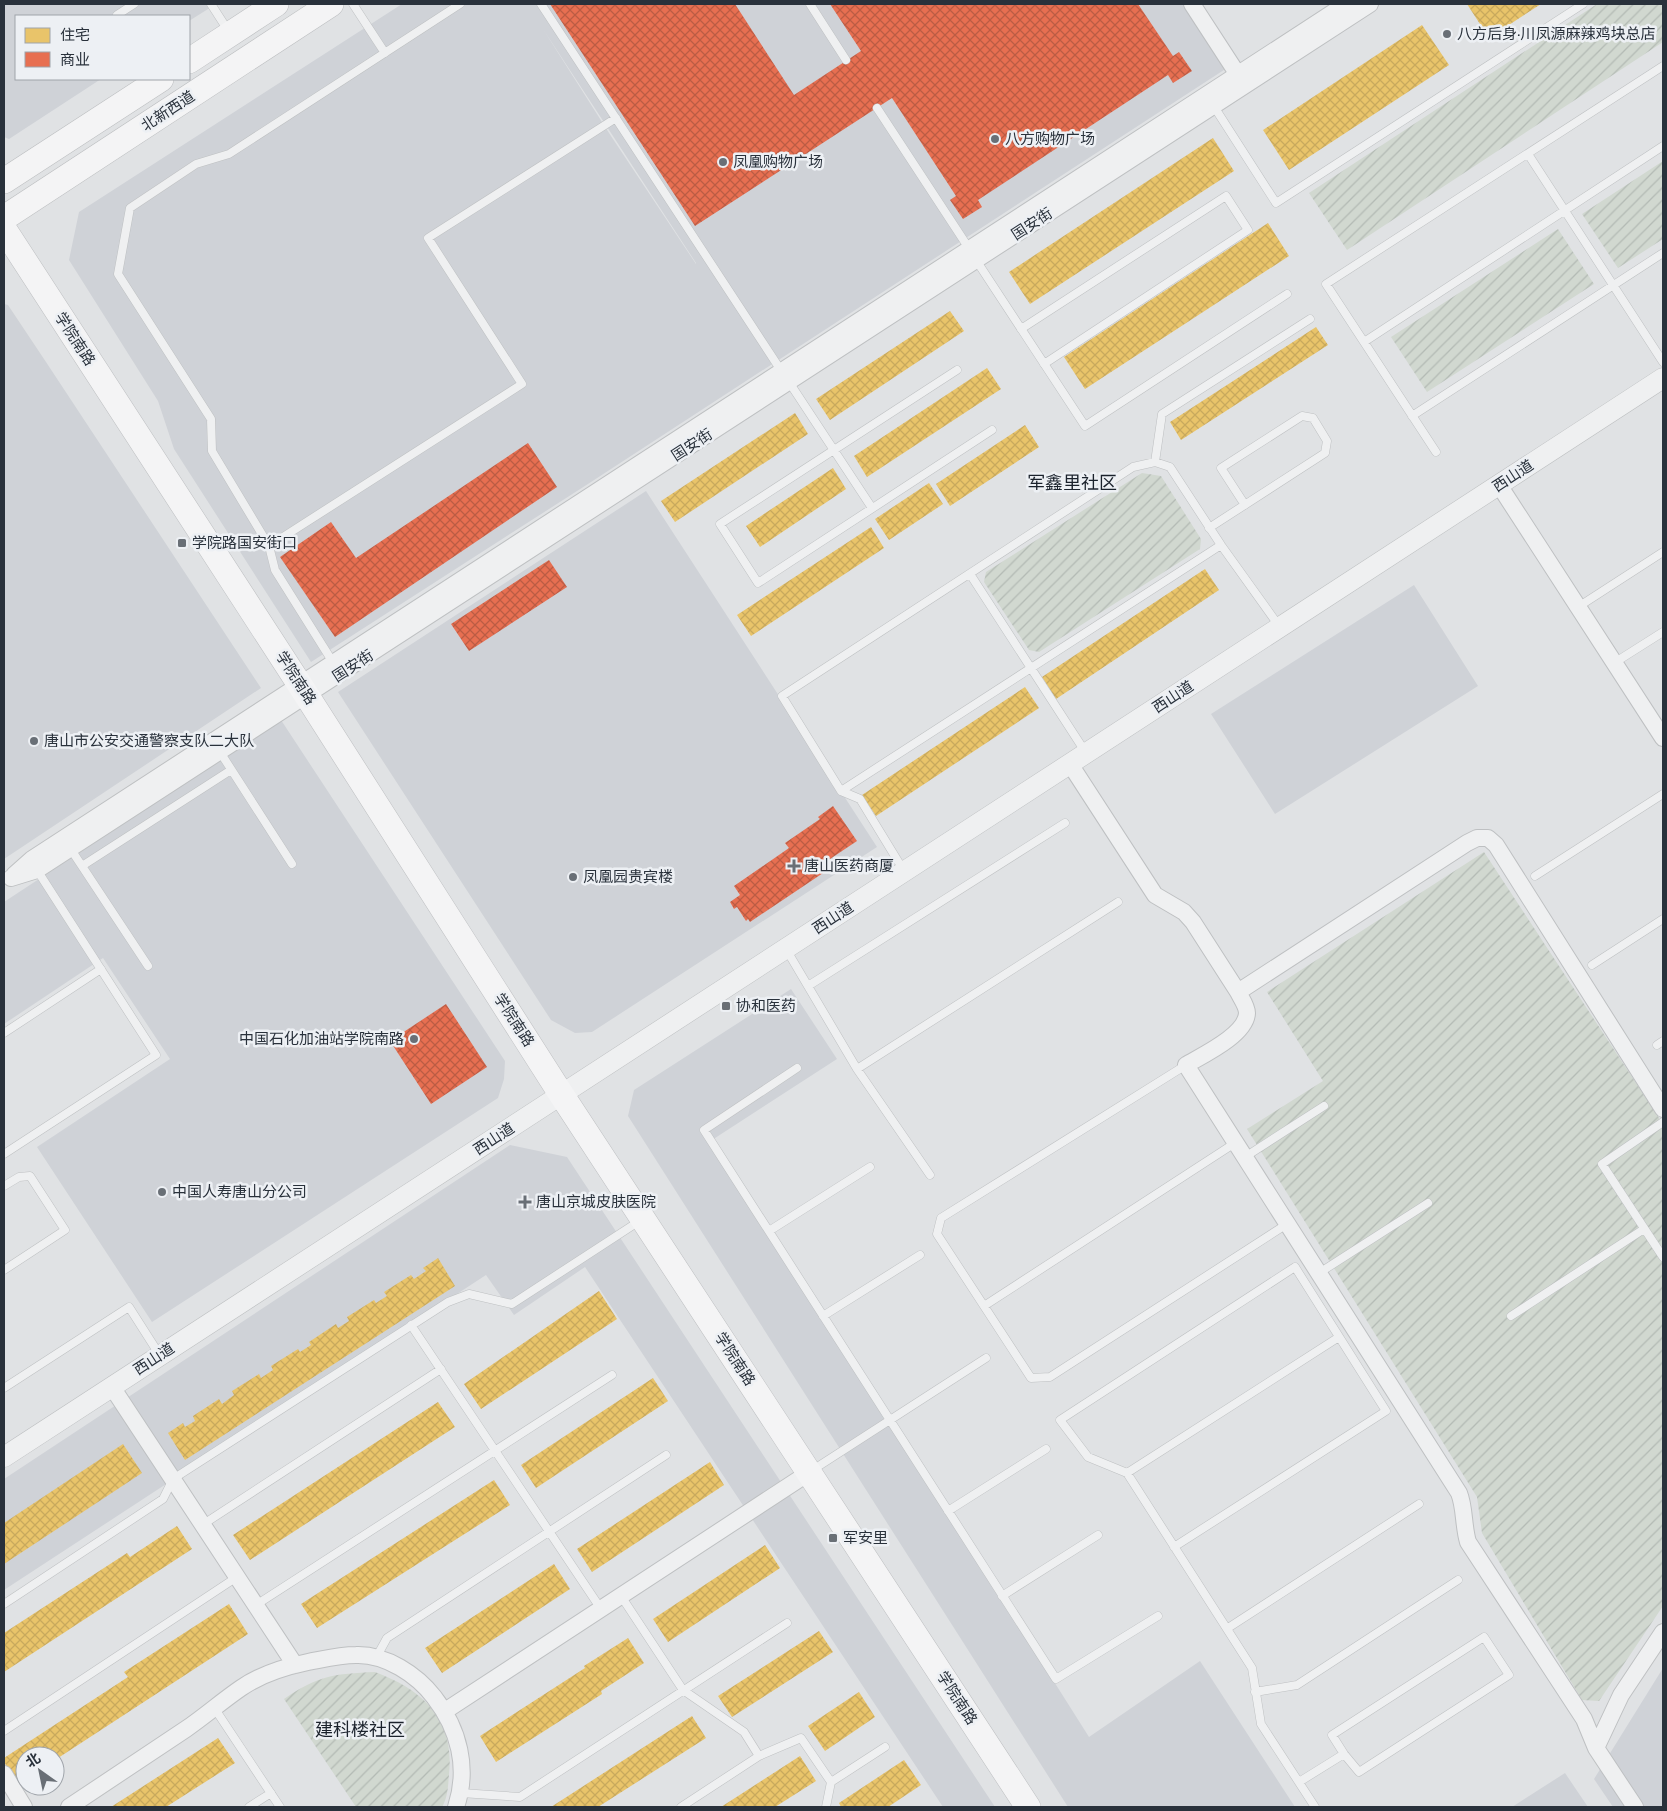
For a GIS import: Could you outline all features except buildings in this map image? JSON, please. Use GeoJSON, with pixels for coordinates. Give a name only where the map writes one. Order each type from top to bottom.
{"type":"FeatureCollection","features":[{"type":"Feature","properties":{"kind":"main road"},"geometry":{"type":"LineString","coordinates":[[190,60],[276,4]]}},
{"type":"Feature","properties":{"kind":"main road","name":"北新西道"},"geometry":{"type":"LineString","coordinates":[[4,218],[331,4]]}},
{"type":"Feature","properties":{"kind":"main road","name":"北新西道"},"geometry":{"type":"LineString","coordinates":[[4,181],[159,80]]}},
{"type":"Feature","properties":{"kind":"main road","name":"学院南路"},"geometry":{"type":"LineString","coordinates":[[4,229],[304,690],[642,1219],[810,1472],[1028,1807]]}},
{"type":"Feature","properties":{"kind":"street"},"geometry":{"type":"LineString","coordinates":[[1192,4],[1242,80]]}},
{"type":"Feature","properties":{"kind":"street","name":"国安街"},"geometry":{"type":"LineString","coordinates":[[1242,80],[1346,4]]}},
{"type":"Feature","properties":{"kind":"street","name":"国安街"},"geometry":{"type":"LineString","coordinates":[[7,880],[37,870],[220,752],[304,690],[334,664],[973,255],[1210,100],[1370,4]]}},
{"type":"Feature","properties":{"kind":"street","name":"国安街"},"geometry":{"type":"LineString","coordinates":[[7,880],[32,859],[304,690],[785,376]]}},
{"type":"Feature","properties":{"kind":"street","name":"西山道"},"geometry":{"type":"LineString","coordinates":[[4,1458],[1663,378]]}},
{"type":"Feature","properties":{"kind":"street"},"geometry":{"type":"LineString","coordinates":[[1499,485],[1663,738]]}},
{"type":"Feature","properties":{"kind":"street"},"geometry":{"type":"LineString","coordinates":[[1078,759],[1155,895],[1184,912],[1193,922],[1238,992],[1247,1012],[1244,1024],[1236,1034],[1186,1065],[1459,1493],[1463,1502],[1464,1530],[1468,1542],[1584,1719],[1596,1748],[1635,1807]]}},
{"type":"Feature","properties":{"kind":"street"},"geometry":{"type":"LineString","coordinates":[[1238,992],[1467,843],[1477,838],[1488,838],[1496,845],[1663,1109]]}},
{"type":"Feature","properties":{"kind":"street"},"geometry":{"type":"LineString","coordinates":[[112,1387],[295,1665]]}},
{"type":"Feature","properties":{"kind":"street"},"geometry":{"type":"LineString","coordinates":[[445,1711],[810,1472]]}},
{"type":"Feature","properties":{"kind":"street"},"geometry":{"type":"LineString","coordinates":[[1596,1748],[1622,1695],[1663,1632]]}},
{"type":"Feature","properties":{"kind":"street"},"geometry":{"type":"LineString","coordinates":[[70,1807],[215,1710],[248,1684],[269,1672],[295,1665],[358,1655],[376,1658],[401,1668],[426,1688],[445,1711],[452,1724],[459,1746],[462,1770],[458,1800]]}},
{"type":"Feature","properties":{"kind":"street"},"geometry":{"type":"LineString","coordinates":[[4,1774],[24,1807]]}},
{"type":"Feature","properties":{"kind":"lane"},"geometry":{"type":"LineString","coordinates":[[117,15],[134,4]]}},
{"type":"Feature","properties":{"kind":"lane"},"geometry":{"type":"LineString","coordinates":[[211,4],[230,34]]}},
{"type":"Feature","properties":{"kind":"lane"},"geometry":{"type":"LineString","coordinates":[[352,4],[384,53]]}},
{"type":"Feature","properties":{"kind":"lane"},"geometry":{"type":"LineString","coordinates":[[334,664],[274,570],[269,546],[212,451],[211,419],[118,274],[130,208],[196,164],[228,154],[460,4]]}},
{"type":"Feature","properties":{"kind":"lane"},"geometry":{"type":"LineString","coordinates":[[541,4],[872,508]]}},
{"type":"Feature","properties":{"kind":"lane"},"geometry":{"type":"LineString","coordinates":[[810,4],[846,60]]}},
{"type":"Feature","properties":{"kind":"lane"},"geometry":{"type":"LineString","coordinates":[[1210,100],[1276,202],[1583,4]]}},
{"type":"Feature","properties":{"kind":"lane"},"geometry":{"type":"LineString","coordinates":[[1436,452],[1326,284],[1663,66]]}},
{"type":"Feature","properties":{"kind":"lane"},"geometry":{"type":"LineString","coordinates":[[877,108],[1085,426],[1287,294]]}},
{"type":"Feature","properties":{"kind":"lane"},"geometry":{"type":"LineString","coordinates":[[269,546],[522,384],[428,238],[616,118]]}},
{"type":"Feature","properties":{"kind":"lane"},"geometry":{"type":"LineString","coordinates":[[1364,342],[1663,146]]}},
{"type":"Feature","properties":{"kind":"lane"},"geometry":{"type":"LineString","coordinates":[[1528,154],[1663,362]]}},
{"type":"Feature","properties":{"kind":"lane"},"geometry":{"type":"LineString","coordinates":[[1021,329],[1226,196],[1230,202],[1248,230],[1044,364]]}},
{"type":"Feature","properties":{"kind":"lane"},"geometry":{"type":"LineString","coordinates":[[1412,416],[1663,253]]}},
{"type":"Feature","properties":{"kind":"lane"},"geometry":{"type":"LineString","coordinates":[[1154,462],[1162,414],[1310,319]]}},
{"type":"Feature","properties":{"kind":"lane"},"geometry":{"type":"LineString","coordinates":[[957,370],[720,524],[758,583],[992,430]]}},
{"type":"Feature","properties":{"kind":"lane"},"geometry":{"type":"LineString","coordinates":[[1210,528],[1325,453],[1327,441],[1313,418],[1302,416],[1222,468],[1245,505]]}},
{"type":"Feature","properties":{"kind":"lane"},"geometry":{"type":"LineString","coordinates":[[904,871],[860,800],[842,791],[782,696],[1133,467],[1154,462],[1170,466],[1221,545],[1280,628]]}},
{"type":"Feature","properties":{"kind":"lane"},"geometry":{"type":"LineString","coordinates":[[842,791],[1221,545]]}},
{"type":"Feature","properties":{"kind":"lane"},"geometry":{"type":"LineString","coordinates":[[1578,606],[1663,552]]}},
{"type":"Feature","properties":{"kind":"lane"},"geometry":{"type":"LineString","coordinates":[[970,574],[1031,668],[1078,759]]}},
{"type":"Feature","properties":{"kind":"lane"},"geometry":{"type":"LineString","coordinates":[[1614,663],[1663,632]]}},
{"type":"Feature","properties":{"kind":"lane"},"geometry":{"type":"LineString","coordinates":[[220,752],[292,864]]}},
{"type":"Feature","properties":{"kind":"lane"},"geometry":{"type":"LineString","coordinates":[[82,866],[232,770]]}},
{"type":"Feature","properties":{"kind":"lane"},"geometry":{"type":"LineString","coordinates":[[1536,876],[1663,794]]}},
{"type":"Feature","properties":{"kind":"lane"},"geometry":{"type":"LineString","coordinates":[[808,986],[1066,823]]}},
{"type":"Feature","properties":{"kind":"lane"},"geometry":{"type":"LineString","coordinates":[[70,848],[148,966]]}},
{"type":"Feature","properties":{"kind":"lane"},"geometry":{"type":"LineString","coordinates":[[4,1154],[156,1055],[37,870]]}},
{"type":"Feature","properties":{"kind":"lane"},"geometry":{"type":"LineString","coordinates":[[856,1069],[1118,902]]}},
{"type":"Feature","properties":{"kind":"lane"},"geometry":{"type":"LineString","coordinates":[[1592,965],[1663,919]]}},
{"type":"Feature","properties":{"kind":"lane"},"geometry":{"type":"LineString","coordinates":[[786,949],[856,1069],[930,1174]]}},
{"type":"Feature","properties":{"kind":"lane"},"geometry":{"type":"LineString","coordinates":[[4,1033],[101,969]]}},
{"type":"Feature","properties":{"kind":"lane"},"geometry":{"type":"LineString","coordinates":[[1186,1065],[941,1218],[937,1234],[1031,1378],[1050,1377],[1287,1224]]}},
{"type":"Feature","properties":{"kind":"lane"},"geometry":{"type":"LineString","coordinates":[[797,1068],[704,1130],[1056,1679],[1158,1616]]}},
{"type":"Feature","properties":{"kind":"lane"},"geometry":{"type":"LineString","coordinates":[[1245,1157],[1324,1106]]}},
{"type":"Feature","properties":{"kind":"lane"},"geometry":{"type":"LineString","coordinates":[[1663,1122],[1602,1164],[1663,1257]]}},
{"type":"Feature","properties":{"kind":"lane"},"geometry":{"type":"LineString","coordinates":[[984,1306],[1236,1143]]}},
{"type":"Feature","properties":{"kind":"lane"},"geometry":{"type":"LineString","coordinates":[[769,1231],[870,1167]]}},
{"type":"Feature","properties":{"kind":"lane"},"geometry":{"type":"LineString","coordinates":[[4,1186],[19,1177],[30,1176],[65,1230],[4,1270]]}},
{"type":"Feature","properties":{"kind":"lane"},"geometry":{"type":"LineString","coordinates":[[1320,1273],[1428,1203]]}},
{"type":"Feature","properties":{"kind":"lane"},"geometry":{"type":"LineString","coordinates":[[4,1604],[163,1499],[173,1480],[448,1302],[469,1294],[512,1304],[642,1219]]}},
{"type":"Feature","properties":{"kind":"lane"},"geometry":{"type":"LineString","coordinates":[[1511,1316],[1644,1229]]}},
{"type":"Feature","properties":{"kind":"lane"},"geometry":{"type":"LineString","coordinates":[[823,1316],[920,1255]]}},
{"type":"Feature","properties":{"kind":"lane"},"geometry":{"type":"LineString","coordinates":[[1174,1547],[1386,1411],[1295,1267],[1060,1420],[1088,1457],[1127,1473],[1174,1547],[1228,1628],[1252,1668],[1261,1724],[1315,1807]]}},
{"type":"Feature","properties":{"kind":"lane"},"geometry":{"type":"LineString","coordinates":[[4,1388],[128,1307],[160,1356]]}},
{"type":"Feature","properties":{"kind":"lane"},"geometry":{"type":"LineString","coordinates":[[411,1325],[601,1609]]}},
{"type":"Feature","properties":{"kind":"lane"},"geometry":{"type":"LineString","coordinates":[[1127,1473],[1338,1337]]}},
{"type":"Feature","properties":{"kind":"lane"},"geometry":{"type":"LineString","coordinates":[[810,1472],[986,1358]]}},
{"type":"Feature","properties":{"kind":"lane"},"geometry":{"type":"LineString","coordinates":[[202,1525],[441,1369]]}},
{"type":"Feature","properties":{"kind":"lane"},"geometry":{"type":"LineString","coordinates":[[256,1605],[612,1375]]}},
{"type":"Feature","properties":{"kind":"lane"},"geometry":{"type":"LineString","coordinates":[[948,1511],[1046,1449]]}},
{"type":"Feature","properties":{"kind":"lane"},"geometry":{"type":"LineString","coordinates":[[376,1658],[387,1638],[666,1455]]}},
{"type":"Feature","properties":{"kind":"lane"},"geometry":{"type":"LineString","coordinates":[[1228,1628],[1419,1504]]}},
{"type":"Feature","properties":{"kind":"lane"},"geometry":{"type":"LineString","coordinates":[[1002,1596],[1098,1535]]}},
{"type":"Feature","properties":{"kind":"lane"},"geometry":{"type":"LineString","coordinates":[[4,1731],[237,1577]]}},
{"type":"Feature","properties":{"kind":"lane"},"geometry":{"type":"LineString","coordinates":[[1255,1692],[1297,1685],[1458,1580]]}},
{"type":"Feature","properties":{"kind":"lane"},"geometry":{"type":"LineString","coordinates":[[621,1596],[683,1690],[744,1732],[759,1756]]}},
{"type":"Feature","properties":{"kind":"lane"},"geometry":{"type":"LineString","coordinates":[[458,1800],[520,1797],[787,1623]]}},
{"type":"Feature","properties":{"kind":"lane"},"geometry":{"type":"LineString","coordinates":[[1484,1637],[1509,1675],[1359,1772],[1344,1754],[1332,1735],[1484,1637]]}},
{"type":"Feature","properties":{"kind":"lane"},"geometry":{"type":"LineString","coordinates":[[215,1710],[280,1807]]}},
{"type":"Feature","properties":{"kind":"lane"},"geometry":{"type":"LineString","coordinates":[[681,1807],[759,1756],[801,1738],[832,1782]]}},
{"type":"Feature","properties":{"kind":"lane"},"geometry":{"type":"LineString","coordinates":[[826,1807],[832,1782],[885,1747]]}},
{"type":"Feature","properties":{"kind":"lane"},"geometry":{"type":"LineString","coordinates":[[1299,1782],[1344,1754]]}},
{"type":"Feature","properties":{"kind":"lane"},"geometry":{"type":"LineString","coordinates":[[249,1807],[270,1793]]}},
{"type":"Feature","properties":{"kind":"shaded area"},"geometry":{"type":"Polygon","coordinates":[[[4,4],[216,4],[190,20],[190,15],[15,15],[15,80],[99,80],[9,139],[4,137],[4,4]]]}},
{"type":"Feature","properties":{"kind":"shaded area"},"geometry":{"type":"Polygon","coordinates":[[[402,4],[1189,4],[1230,66],[311,662],[174,449],[158,401],[69,260],[79,212],[402,4]],[[543,29],[609,133],[696,263],[543,29]]]}},
{"type":"Feature","properties":{"kind":"shaded area"},"geometry":{"type":"Polygon","coordinates":[[[1597,4],[1663,4],[1663,42],[1347,250],[1309,193],[1597,4]]]}},
{"type":"Feature","properties":{"kind":"shaded area"},"geometry":{"type":"Polygon","coordinates":[[[1663,161],[1663,239],[1618,268],[1582,214],[1663,161]]]}},
{"type":"Feature","properties":{"kind":"shaded area"},"geometry":{"type":"Polygon","coordinates":[[[1558,229],[1594,284],[1427,392],[1391,337],[1558,229]]]}},
{"type":"Feature","properties":{"kind":"shaded area"},"geometry":{"type":"Polygon","coordinates":[[[4,304],[8,305],[261,688],[4,859],[4,304]]]}},
{"type":"Feature","properties":{"kind":"shaded area"},"geometry":{"type":"Polygon","coordinates":[[[1142,473],[1161,476],[1201,539],[1200,549],[1039,652],[1029,650],[984,582],[986,572],[1142,473]]]}},
{"type":"Feature","properties":{"kind":"shaded area"},"geometry":{"type":"Polygon","coordinates":[[[646,491],[877,847],[592,1032],[575,1033],[551,1020],[338,692],[646,491]]]}},
{"type":"Feature","properties":{"kind":"shaded area"},"geometry":{"type":"Polygon","coordinates":[[[1414,585],[1478,686],[1275,814],[1211,714],[1414,585]]]}},
{"type":"Feature","properties":{"kind":"shaded area"},"geometry":{"type":"Polygon","coordinates":[[[281,720],[505,1061],[504,1079],[498,1098],[152,1322],[37,1147],[170,1059],[103,958],[4,1024],[4,902],[281,720]]]}},
{"type":"Feature","properties":{"kind":"shaded area"},"geometry":{"type":"Polygon","coordinates":[[[1484,852],[1663,1124],[1663,1606],[1599,1701],[1582,1700],[1482,1533],[1477,1497],[1247,1129],[1323,1081],[1267,992],[1484,852]]]}},
{"type":"Feature","properties":{"kind":"shaded area"},"geometry":{"type":"Polygon","coordinates":[[[791,989],[837,1059],[712,1140],[1089,1737],[1200,1661],[1295,1807],[1068,1807],[628,1116],[634,1090],[791,989]]]}},
{"type":"Feature","properties":{"kind":"shaded area"},"geometry":{"type":"Polygon","coordinates":[[[510,1145],[567,1157],[995,1807],[943,1807],[585,1267],[514,1315],[486,1275],[4,1590],[4,1479],[510,1145]]]}},
{"type":"Feature","properties":{"kind":"shaded area"},"geometry":{"type":"Polygon","coordinates":[[[1663,1668],[1663,1807],[1613,1807],[1594,1779],[1663,1668]]]}},
{"type":"Feature","properties":{"kind":"shaded area"},"geometry":{"type":"Polygon","coordinates":[[[375,1672],[408,1688],[432,1709],[441,1722],[447,1737],[450,1755],[447,1791],[442,1807],[356,1807],[284,1699],[307,1685],[327,1677],[375,1672]]]}},
{"type":"Feature","properties":{"kind":"shaded area"},"geometry":{"type":"Polygon","coordinates":[[[1565,1773],[1588,1807],[1512,1807],[1565,1773]]]}},
{"type":"Feature","properties":{"kind":"place","name":"八方后身·川凤源麻辣鸡块总店"},"geometry":{"type":"Point","coordinates":[1447,34]}},
{"type":"Feature","properties":{"kind":"place","name":"八方购物广场"},"geometry":{"type":"Point","coordinates":[995,139]}},
{"type":"Feature","properties":{"kind":"place","name":"凤凰购物广场"},"geometry":{"type":"Point","coordinates":[723,162]}},
{"type":"Feature","properties":{"kind":"place","name":"学院路国安街口"},"geometry":{"type":"Point","coordinates":[182,543]}},
{"type":"Feature","properties":{"kind":"place","name":"唐山市公安交通警察支队二大队"},"geometry":{"type":"Point","coordinates":[34,741]}},
{"type":"Feature","properties":{"kind":"place","name":"唐山医药商厦"},"geometry":{"type":"Point","coordinates":[794,866]}},
{"type":"Feature","properties":{"kind":"place","name":"凤凰园贵宾楼"},"geometry":{"type":"Point","coordinates":[573,877]}},
{"type":"Feature","properties":{"kind":"place","name":"协和医药"},"geometry":{"type":"Point","coordinates":[726,1006]}},
{"type":"Feature","properties":{"kind":"place","name":"中国石化加油站学院南路"},"geometry":{"type":"Point","coordinates":[414,1039]}},
{"type":"Feature","properties":{"kind":"place","name":"中国人寿唐山分公司"},"geometry":{"type":"Point","coordinates":[162,1192]}},
{"type":"Feature","properties":{"kind":"place","name":"唐山京城皮肤医院"},"geometry":{"type":"Point","coordinates":[525,1202]}},
{"type":"Feature","properties":{"kind":"place","name":"军安里"},"geometry":{"type":"Point","coordinates":[833,1538]}},
{"type":"Feature","properties":{"kind":"district","name":"军鑫里社区"},"geometry":{"type":"Point","coordinates":[1072,483]}},
{"type":"Feature","properties":{"kind":"district","name":"建科楼社区"},"geometry":{"type":"Point","coordinates":[360,1730]}}]}
